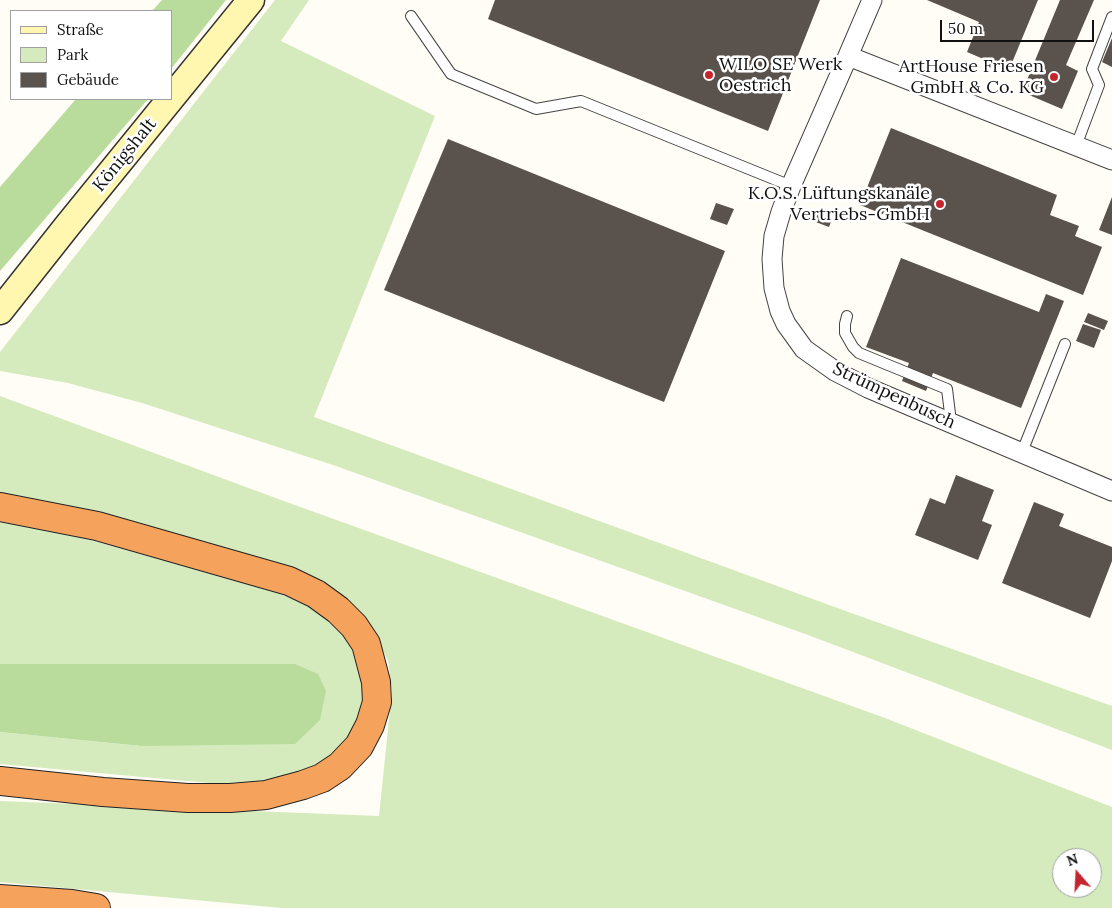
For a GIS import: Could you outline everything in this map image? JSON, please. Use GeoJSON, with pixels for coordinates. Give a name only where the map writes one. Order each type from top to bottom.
{"type":"FeatureCollection","features":[{"type":"Feature","properties":{"kind":"highway"},"geometry":{"type":"LineString","coordinates":[[0,507],[34,512],[107,529],[288,581],[316,594],[338,610],[354,626],[366,644],[376,682],[376,702],[370,725],[359,746],[340,766],[322,778],[303,785],[266,794],[230,798],[188,798],[103,792],[0,781]]}},
{"type":"Feature","properties":{"kind":"highway"},"geometry":{"type":"LineString","coordinates":[[0,899],[72,904],[96,908]]}},
{"type":"Feature","properties":{"kind":"main road","name":"Königshalt"},"geometry":{"type":"LineString","coordinates":[[172,97],[251,0]]}},
{"type":"Feature","properties":{"kind":"main road","name":"Königshalt"},"geometry":{"type":"LineString","coordinates":[[0,311],[170,100]]}},
{"type":"Feature","properties":{"kind":"street","name":"Strümpenbusch"},"geometry":{"type":"LineString","coordinates":[[872,0],[790,186],[777,223],[772,259],[774,288],[786,324],[804,349],[835,371],[868,388],[1112,491]]}},
{"type":"Feature","properties":{"kind":"street"},"geometry":{"type":"LineString","coordinates":[[848,56],[1112,160]]}},
{"type":"Feature","properties":{"kind":"lane"},"geometry":{"type":"LineString","coordinates":[[411,16],[451,74],[536,109],[581,102],[790,186]]}},
{"type":"Feature","properties":{"kind":"lane"},"geometry":{"type":"LineString","coordinates":[[1076,146],[1098,85],[1092,69],[1112,17]]}},
{"type":"Feature","properties":{"kind":"lane"},"geometry":{"type":"LineString","coordinates":[[846,316],[844,324],[845,333],[859,353],[947,389],[951,422]]}},
{"type":"Feature","properties":{"kind":"lane"},"geometry":{"type":"LineString","coordinates":[[1022,452],[1064,344]]}},
{"type":"Feature","properties":{"kind":"green space"},"geometry":{"type":"Polygon","coordinates":[[[162,0],[226,0],[172,68],[172,10],[153,10],[162,0]]]}},
{"type":"Feature","properties":{"kind":"green space"},"geometry":{"type":"Polygon","coordinates":[[[275,0],[309,0],[281,41],[435,116],[314,417],[1112,706],[1112,750],[808,635],[333,465],[142,403],[68,383],[0,371],[0,352],[275,0]]]}},
{"type":"Feature","properties":{"kind":"green space"},"geometry":{"type":"Polygon","coordinates":[[[75,100],[147,100],[0,271],[0,187],[75,100]]]}},
{"type":"Feature","properties":{"kind":"green space"},"geometry":{"type":"Polygon","coordinates":[[[0,396],[281,500],[885,718],[1112,807],[1112,908],[282,908],[0,882],[0,801],[379,816],[392,690],[388,661],[371,627],[350,602],[325,584],[0,494],[0,396]]]}},
{"type":"Feature","properties":{"kind":"green space"},"geometry":{"type":"Polygon","coordinates":[[[0,522],[25,525],[90,540],[273,591],[314,608],[341,629],[361,662],[365,689],[362,717],[345,744],[325,761],[295,774],[263,780],[220,784],[0,764],[0,732],[141,746],[295,664],[0,664],[0,522]]]}},
{"type":"Feature","properties":{"kind":"green space"},"geometry":{"type":"Polygon","coordinates":[[[0,664],[295,664],[318,674],[326,691],[320,720],[295,744],[141,746],[0,732],[0,664]]]}},
{"type":"Feature","properties":{"kind":"building","name":"WILO SE Werk Oestrich"},"geometry":{"type":"Polygon","coordinates":[[[495,0],[820,0],[768,131],[488,19],[495,0]]]}},
{"type":"Feature","properties":{"kind":"building"},"geometry":{"type":"Polygon","coordinates":[[[927,0],[1038,0],[1009,70],[967,52],[979,22],[927,0]]]}},
{"type":"Feature","properties":{"kind":"building"},"geometry":{"type":"Polygon","coordinates":[[[1060,0],[1094,0],[1066,65],[1078,71],[1062,109],[1022,92],[1060,0]]]}},
{"type":"Feature","properties":{"kind":"building"},"geometry":{"type":"Polygon","coordinates":[[[1112,38],[1112,67],[1102,62],[1112,38]]]}},
{"type":"Feature","properties":{"kind":"building"},"geometry":{"type":"Polygon","coordinates":[[[891,128],[1057,195],[1050,215],[1079,226],[1075,236],[1102,247],[1083,295],[860,205],[891,128]]]}},
{"type":"Feature","properties":{"kind":"building"},"geometry":{"type":"Polygon","coordinates":[[[448,139],[725,251],[664,402],[384,290],[448,139]]]}},
{"type":"Feature","properties":{"kind":"building"},"geometry":{"type":"Polygon","coordinates":[[[1112,197],[1112,235],[1099,230],[1112,197]]]}},
{"type":"Feature","properties":{"kind":"building"},"geometry":{"type":"Polygon","coordinates":[[[716,203],[734,209],[727,225],[710,219],[716,203]]]}},
{"type":"Feature","properties":{"kind":"building"},"geometry":{"type":"Polygon","coordinates":[[[817,212],[832,219],[829,227],[813,221],[817,212]]]}},
{"type":"Feature","properties":{"kind":"building"},"geometry":{"type":"Polygon","coordinates":[[[901,258],[1039,312],[1046,294],[1064,301],[1021,408],[933,373],[926,391],[902,381],[909,363],[866,347],[901,258]]]}},
{"type":"Feature","properties":{"kind":"building"},"geometry":{"type":"Polygon","coordinates":[[[1088,313],[1108,321],[1104,330],[1084,322],[1088,313]]]}},
{"type":"Feature","properties":{"kind":"building"},"geometry":{"type":"Polygon","coordinates":[[[1083,324],[1101,330],[1094,348],[1076,341],[1083,324]]]}},
{"type":"Feature","properties":{"kind":"building"},"geometry":{"type":"Polygon","coordinates":[[[956,475],[994,490],[982,521],[992,525],[978,560],[915,535],[930,498],[945,504],[956,475]]]}},
{"type":"Feature","properties":{"kind":"building"},"geometry":{"type":"Polygon","coordinates":[[[1034,502],[1064,514],[1059,526],[1112,547],[1112,561],[1090,618],[1002,583],[1034,502]]]}},
{"type":"Feature","properties":{"kind":"place","name":"WILO SE Werk Oestrich"},"geometry":{"type":"Point","coordinates":[709,75]}},
{"type":"Feature","properties":{"kind":"place","name":"ArtHouse Friesen GmbH & Co. KG"},"geometry":{"type":"Point","coordinates":[1054,77]}},
{"type":"Feature","properties":{"kind":"place","name":"K.O.S. Lüftungskanäle Vertriebs-GmbH"},"geometry":{"type":"Point","coordinates":[940,204]}}]}
